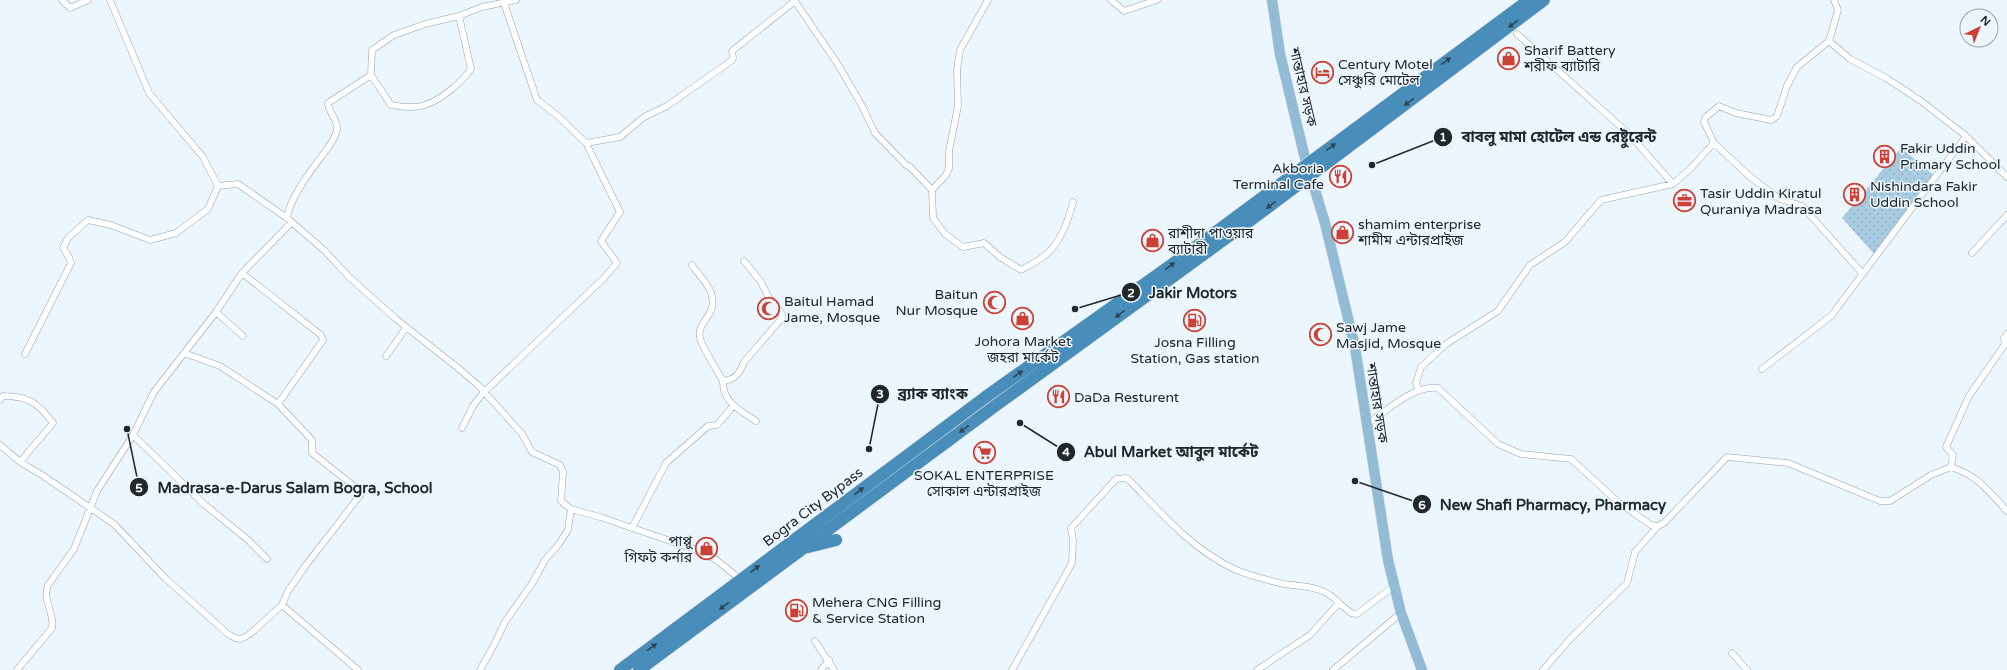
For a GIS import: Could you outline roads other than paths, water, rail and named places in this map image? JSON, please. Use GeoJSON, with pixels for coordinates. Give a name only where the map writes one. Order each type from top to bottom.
{"type":"FeatureCollection","features":[{"type":"Feature","properties":{"kind":"highway","name":"Bogra City Bypass"},"geometry":{"type":"LineString","coordinates":[[639,670],[802,548],[991,401],[1170,266],[1529,0]]}},
{"type":"Feature","properties":{"kind":"highway","name":"Bogra City Bypass"},"geometry":{"type":"LineString","coordinates":[[620,670],[991,401],[1255,217],[1544,0]]}},
{"type":"Feature","properties":{"kind":"highway"},"geometry":{"type":"LineString","coordinates":[[802,548],[836,540]]}},
{"type":"Feature","properties":{"kind":"main road","name":"শান্তাহার সড়ক"},"geometry":{"type":"LineString","coordinates":[[1272,0],[1283,66],[1304,154],[1325,223],[1355,347],[1388,560],[1401,613],[1422,670]]}},
{"type":"Feature","properties":{"kind":"street"},"geometry":{"type":"LineString","coordinates":[[62,0],[70,8],[88,0]]}},
{"type":"Feature","properties":{"kind":"street"},"geometry":{"type":"LineString","coordinates":[[25,354],[71,263],[70,257],[63,248],[68,238],[88,220],[111,225],[150,240],[176,233],[208,209],[218,186],[204,157],[149,93],[110,0]]}},
{"type":"Feature","properties":{"kind":"street"},"geometry":{"type":"LineString","coordinates":[[459,16],[472,69],[454,88],[425,105],[400,107],[391,105],[371,75],[372,50],[394,35],[425,24],[459,16],[482,7],[516,0]]}},
{"type":"Feature","properties":{"kind":"street"},"geometry":{"type":"LineString","coordinates":[[932,190],[946,175],[949,168],[949,151],[958,106],[957,70],[960,50],[988,0]]}},
{"type":"Feature","properties":{"kind":"street"},"geometry":{"type":"LineString","coordinates":[[1111,0],[1124,11],[1157,0]]}},
{"type":"Feature","properties":{"kind":"street"},"geometry":{"type":"LineString","coordinates":[[1834,0],[1838,10],[1829,41],[1797,67],[1787,86],[1777,116],[1771,120],[1736,113],[1719,106],[1705,118],[1704,122],[1714,143],[1748,175],[1778,198],[1802,206],[1862,273]]}},
{"type":"Feature","properties":{"kind":"street"},"geometry":{"type":"LineString","coordinates":[[586,143],[620,136],[644,117],[667,106],[730,61],[733,58],[732,51],[735,48],[794,1],[837,63],[861,104],[875,134],[906,165],[910,166],[932,190],[933,218],[945,234],[962,247],[984,243],[1000,257],[1021,270],[1044,257],[1056,243],[1067,225],[1073,202]]}},
{"type":"Feature","properties":{"kind":"street"},"geometry":{"type":"LineString","coordinates":[[462,428],[473,406],[483,393],[603,279],[616,263],[601,241],[620,212],[596,167],[586,143],[558,116],[537,100],[504,3]]}},
{"type":"Feature","properties":{"kind":"street"},"geometry":{"type":"LineString","coordinates":[[1517,34],[1629,134],[1673,184]]}},
{"type":"Feature","properties":{"kind":"street"},"geometry":{"type":"LineString","coordinates":[[1829,41],[1850,59],[1886,78],[1921,101],[1966,136],[2007,178]]}},
{"type":"Feature","properties":{"kind":"street"},"geometry":{"type":"LineString","coordinates":[[17,670],[52,628],[53,623],[45,592],[48,585],[74,549],[97,491],[133,436],[154,392],[216,312],[242,273],[289,221],[300,187],[334,139],[337,129],[336,123],[328,107],[328,103],[371,75]]}},
{"type":"Feature","properties":{"kind":"street"},"geometry":{"type":"LineString","coordinates":[[1762,368],[1831,316],[1966,136]]}},
{"type":"Feature","properties":{"kind":"street"},"geometry":{"type":"LineString","coordinates":[[1418,390],[1416,383],[1421,367],[1446,344],[1498,311],[1530,265],[1565,242],[1601,200],[1673,184],[1690,169],[1714,143]]}},
{"type":"Feature","properties":{"kind":"street"},"geometry":{"type":"LineString","coordinates":[[218,186],[238,184],[289,221],[320,246],[349,278],[406,328],[458,368],[522,434],[532,452],[560,465],[563,472],[560,501],[571,509],[694,549],[715,559],[735,575]]}},
{"type":"Feature","properties":{"kind":"street"},"geometry":{"type":"LineString","coordinates":[[1972,253],[2007,215]]}},
{"type":"Feature","properties":{"kind":"street"},"geometry":{"type":"LineString","coordinates":[[723,381],[733,379],[742,369],[744,362],[782,318],[782,314],[770,300],[761,282],[744,261]]}},
{"type":"Feature","properties":{"kind":"street"},"geometry":{"type":"LineString","coordinates":[[692,266],[711,292],[713,300],[710,315],[700,326],[700,338],[723,381],[723,388],[726,397],[733,406],[756,422]]}},
{"type":"Feature","properties":{"kind":"street"},"geometry":{"type":"LineString","coordinates":[[242,273],[320,335],[323,340],[278,404]]}},
{"type":"Feature","properties":{"kind":"street"},"geometry":{"type":"LineString","coordinates":[[216,312],[243,336]]}},
{"type":"Feature","properties":{"kind":"street"},"geometry":{"type":"LineString","coordinates":[[386,356],[406,328]]}},
{"type":"Feature","properties":{"kind":"street"},"geometry":{"type":"LineString","coordinates":[[1951,467],[1953,454],[1946,447],[1970,396],[2006,344],[2004,338],[2007,334]]}},
{"type":"Feature","properties":{"kind":"street"},"geometry":{"type":"LineString","coordinates":[[0,445],[20,462],[42,475],[114,524],[165,578],[228,634],[235,638],[241,639],[250,634],[282,605],[288,591],[306,565],[361,494],[359,490],[312,453],[312,440],[278,404],[220,366],[184,353]]}},
{"type":"Feature","properties":{"kind":"street"},"geometry":{"type":"LineString","coordinates":[[1366,425],[1418,390],[1428,387],[1438,388],[1447,394],[1498,444],[1521,454],[1571,459],[1618,502],[1651,525],[1658,526]]}},
{"type":"Feature","properties":{"kind":"street"},"geometry":{"type":"LineString","coordinates":[[0,400],[4,396],[19,396],[36,403],[53,423],[20,462]]}},
{"type":"Feature","properties":{"kind":"street"},"geometry":{"type":"LineString","coordinates":[[632,528],[666,463],[708,426],[718,425],[733,406]]}},
{"type":"Feature","properties":{"kind":"street"},"geometry":{"type":"LineString","coordinates":[[133,436],[205,505],[247,539],[267,559]]}},
{"type":"Feature","properties":{"kind":"street"},"geometry":{"type":"LineString","coordinates":[[1544,670],[1572,638],[1627,583],[1635,552],[1658,526],[1664,523],[1728,457],[1788,463],[1880,501],[1890,501],[1931,475],[1951,467],[1966,472],[1978,479],[2007,511]]}},
{"type":"Feature","properties":{"kind":"street"},"geometry":{"type":"LineString","coordinates":[[1012,670],[1072,563],[1073,540],[1071,528],[1116,479],[1126,478],[1130,481],[1184,537],[1223,563],[1235,569],[1270,581],[1303,585],[1322,590],[1334,597],[1351,613],[1357,614],[1394,586]]}},
{"type":"Feature","properties":{"kind":"street"},"geometry":{"type":"LineString","coordinates":[[480,670],[505,622],[533,582],[545,560],[559,544],[568,530],[571,509]]}},
{"type":"Feature","properties":{"kind":"street"},"geometry":{"type":"LineString","coordinates":[[1256,670],[1310,635],[1340,604]]}},
{"type":"Feature","properties":{"kind":"street"},"geometry":{"type":"LineString","coordinates":[[282,605],[358,670]]}},
{"type":"Feature","properties":{"kind":"street"},"geometry":{"type":"LineString","coordinates":[[1333,670],[1401,613]]}},
{"type":"Feature","properties":{"kind":"street"},"geometry":{"type":"LineString","coordinates":[[815,641],[829,660],[834,670]]}},
{"type":"Feature","properties":{"kind":"street"},"geometry":{"type":"LineString","coordinates":[[1732,653],[1747,670]]}},
{"type":"Feature","properties":{"kind":"street"},"geometry":{"type":"LineString","coordinates":[[821,670],[829,660]]}},
{"type":"Feature","properties":{"kind":"place","name":"Sharif Battery শরীফ ব্যাটারি"},"geometry":{"type":"Point","coordinates":[1508,58]}},
{"type":"Feature","properties":{"kind":"place","name":"Century Motel সেঞ্চুরি মোটেল"},"geometry":{"type":"Point","coordinates":[1322,72]}},
{"type":"Feature","properties":{"kind":"place","name":"Fakir Uddin Primary School"},"geometry":{"type":"Point","coordinates":[1885,156]}},
{"type":"Feature","properties":{"kind":"place","name":"বাবলু মামা হোটেল এন্ড রেষ্টুরেন্ট"},"geometry":{"type":"Point","coordinates":[1372,165]}},
{"type":"Feature","properties":{"kind":"place","name":"Akboria Terminal Cafe"},"geometry":{"type":"Point","coordinates":[1340,176]}},
{"type":"Feature","properties":{"kind":"place","name":"Nishindara Fakir Uddin School"},"geometry":{"type":"Point","coordinates":[1854,194]}},
{"type":"Feature","properties":{"kind":"place","name":"Tasir Uddin Kiratul Quraniya Madrasa"},"geometry":{"type":"Point","coordinates":[1684,201]}},
{"type":"Feature","properties":{"kind":"place","name":"shamim enterprise শামীম এন্টারপ্রাইজ"},"geometry":{"type":"Point","coordinates":[1342,232]}},
{"type":"Feature","properties":{"kind":"place","name":"রাশীদা পাওয়ার ব্যাটারী"},"geometry":{"type":"Point","coordinates":[1153,241]}},
{"type":"Feature","properties":{"kind":"place","name":"Baitun Nur Mosque"},"geometry":{"type":"Point","coordinates":[994,302]}},
{"type":"Feature","properties":{"kind":"place","name":"Baitul Hamad Jame, Mosque"},"geometry":{"type":"Point","coordinates":[768,309]}},
{"type":"Feature","properties":{"kind":"place","name":"Jakir Motors"},"geometry":{"type":"Point","coordinates":[1075,309]}},
{"type":"Feature","properties":{"kind":"place","name":"Johora Market জহরা মার্কেট"},"geometry":{"type":"Point","coordinates":[1023,319]}},
{"type":"Feature","properties":{"kind":"place","name":"Josna Filling Station, Gas station"},"geometry":{"type":"Point","coordinates":[1195,320]}},
{"type":"Feature","properties":{"kind":"place","name":"Sawj Jame Masjid, Mosque"},"geometry":{"type":"Point","coordinates":[1320,335]}},
{"type":"Feature","properties":{"kind":"place","name":"DaDa Resturent"},"geometry":{"type":"Point","coordinates":[1059,397]}},
{"type":"Feature","properties":{"kind":"place","name":"Abul Market আবুল মার্কেট"},"geometry":{"type":"Point","coordinates":[1020,423]}},
{"type":"Feature","properties":{"kind":"place","name":"Madrasa-e-Darus Salam Bogra, School"},"geometry":{"type":"Point","coordinates":[127,429]}},
{"type":"Feature","properties":{"kind":"place","name":"ব্র্যাক ব্যাংক"},"geometry":{"type":"Point","coordinates":[869,449]}},
{"type":"Feature","properties":{"kind":"place","name":"SOKAL ENTERPRISE সোকাল এন্টারপ্রাইজ"},"geometry":{"type":"Point","coordinates":[984,453]}},
{"type":"Feature","properties":{"kind":"place","name":"New Shafi Pharmacy, Pharmacy"},"geometry":{"type":"Point","coordinates":[1355,481]}},
{"type":"Feature","properties":{"kind":"place","name":"পাপ্পু গিফট কর্নার"},"geometry":{"type":"Point","coordinates":[707,549]}},
{"type":"Feature","properties":{"kind":"place","name":"Mehera CNG Filling & Service Station"},"geometry":{"type":"Point","coordinates":[797,610]}}]}
